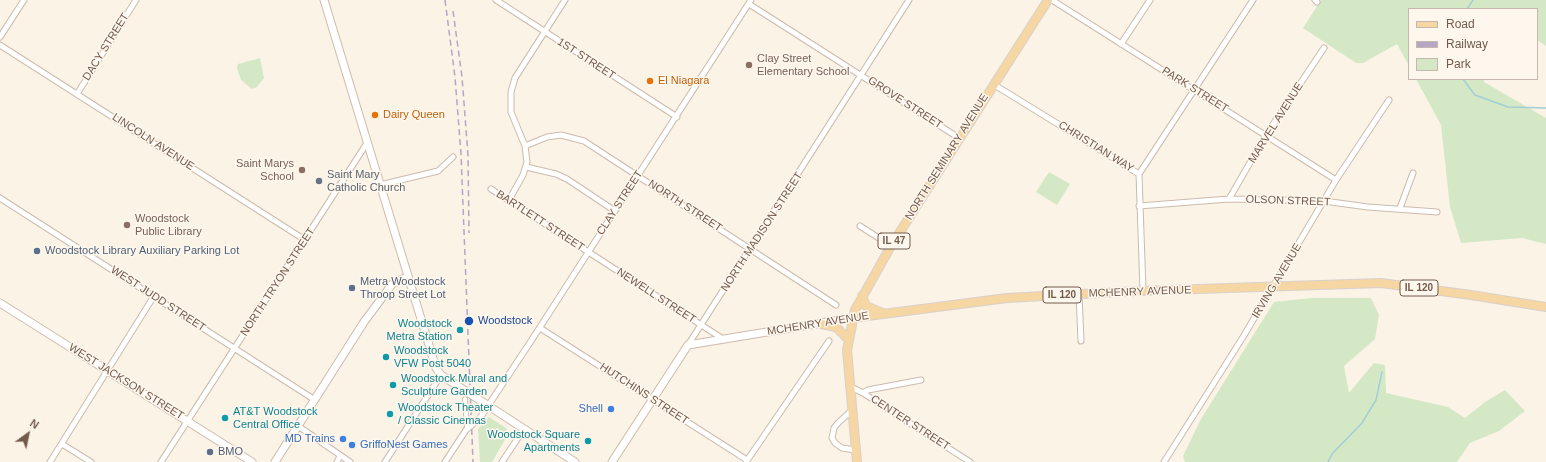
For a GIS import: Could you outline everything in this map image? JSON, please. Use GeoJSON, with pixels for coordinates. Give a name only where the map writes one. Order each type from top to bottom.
{"type":"FeatureCollection","features":[{"type":"Feature","properties":{"kind":"main road"},"geometry":{"type":"LineString","coordinates":[[324,0],[432,359],[436,368],[441,374],[575,462]]}},
{"type":"Feature","properties":{"kind":"main road","name":"NORTH SEMINARY AVENUE"},"geometry":{"type":"LineString","coordinates":[[852,318],[862,296],[890,246],[1048,0]]}},
{"type":"Feature","properties":{"kind":"main road"},"geometry":{"type":"LineString","coordinates":[[274,462],[364,322],[393,283],[408,277]]}},
{"type":"Feature","properties":{"kind":"main road","name":"MCHENRY AVENUE"},"geometry":{"type":"LineString","coordinates":[[688,345],[852,318],[1007,298],[1143,291],[1381,283],[1546,307]]}},
{"type":"Feature","properties":{"kind":"main road"},"geometry":{"type":"LineString","coordinates":[[862,296],[866,306],[886,314]]}},
{"type":"Feature","properties":{"kind":"main road","name":"WEST JACKSON STREET"},"geometry":{"type":"LineString","coordinates":[[0,303],[252,462]]}},
{"type":"Feature","properties":{"kind":"main road","name":"IL 47"},"geometry":{"type":"LineString","coordinates":[[852,318],[847,350],[851,411],[857,462]]}},
{"type":"Feature","properties":{"kind":"main road"},"geometry":{"type":"LineString","coordinates":[[821,324],[836,328],[849,340]]}},
{"type":"Feature","properties":{"kind":"main road","name":"NORTH MADISON STREET"},"geometry":{"type":"LineString","coordinates":[[612,462],[688,345]]}},
{"type":"Feature","properties":{"kind":"street"},"geometry":{"type":"LineString","coordinates":[[0,37],[24,0]]}},
{"type":"Feature","properties":{"kind":"street","name":"DACY STREET"},"geometry":{"type":"LineString","coordinates":[[77,94],[136,0]]}},
{"type":"Feature","properties":{"kind":"street","name":"1ST STREET"},"geometry":{"type":"LineString","coordinates":[[496,0],[677,117]]}},
{"type":"Feature","properties":{"kind":"street"},"geometry":{"type":"LineString","coordinates":[[509,200],[526,167],[525,146],[511,112],[512,92],[515,78],[564,0]]}},
{"type":"Feature","properties":{"kind":"street","name":"NORTH MADISON STREET"},"geometry":{"type":"LineString","coordinates":[[688,345],[909,0]]}},
{"type":"Feature","properties":{"kind":"street","name":"PARK STREET"},"geometry":{"type":"LineString","coordinates":[[1052,0],[1336,180]]}},
{"type":"Feature","properties":{"kind":"street"},"geometry":{"type":"LineString","coordinates":[[1121,44],[1150,0]]}},
{"type":"Feature","properties":{"kind":"street"},"geometry":{"type":"LineString","coordinates":[[1139,174],[1253,0]]}},
{"type":"Feature","properties":{"kind":"street","name":"GROVE STREET"},"geometry":{"type":"LineString","coordinates":[[750,2],[959,138]]}},
{"type":"Feature","properties":{"kind":"street","name":"CLAY STREET"},"geometry":{"type":"LineString","coordinates":[[445,462],[467,428],[480,418],[540,328],[750,2]]}},
{"type":"Feature","properties":{"kind":"street","name":"LINCOLN AVENUE"},"geometry":{"type":"LineString","coordinates":[[0,45],[305,240]]}},
{"type":"Feature","properties":{"kind":"street","name":"MARVEL AVENUE"},"geometry":{"type":"LineString","coordinates":[[1229,199],[1266,135],[1324,48]]}},
{"type":"Feature","properties":{"kind":"street","name":"CHRISTIAN WAY"},"geometry":{"type":"LineString","coordinates":[[993,84],[1139,174],[1143,291]]}},
{"type":"Feature","properties":{"kind":"street","name":"IRVING AVENUE"},"geometry":{"type":"LineString","coordinates":[[1164,462],[1274,286],[1336,180],[1389,100]]}},
{"type":"Feature","properties":{"kind":"street","name":"NORTH STREET"},"geometry":{"type":"LineString","coordinates":[[525,146],[547,137],[561,135],[584,141],[836,305]]}},
{"type":"Feature","properties":{"kind":"street","name":"NORTH TRYON STREET"},"geometry":{"type":"LineString","coordinates":[[162,462],[368,143]]}},
{"type":"Feature","properties":{"kind":"street"},"geometry":{"type":"LineString","coordinates":[[380,185],[438,171],[453,158]]}},
{"type":"Feature","properties":{"kind":"street"},"geometry":{"type":"LineString","coordinates":[[526,167],[561,177],[615,211]]}},
{"type":"Feature","properties":{"kind":"street"},"geometry":{"type":"LineString","coordinates":[[1400,208],[1413,173]]}},
{"type":"Feature","properties":{"kind":"street","name":"BARTLETT STREET"},"geometry":{"type":"LineString","coordinates":[[491,189],[589,252]]}},
{"type":"Feature","properties":{"kind":"street","name":"WEST JUDD STREET"},"geometry":{"type":"LineString","coordinates":[[0,198],[315,400]]}},
{"type":"Feature","properties":{"kind":"street","name":"OLSON STREET"},"geometry":{"type":"LineString","coordinates":[[1139,206],[1229,199],[1324,201],[1368,207],[1400,208],[1437,212]]}},
{"type":"Feature","properties":{"kind":"street"},"geometry":{"type":"LineString","coordinates":[[860,226],[890,246]]}},
{"type":"Feature","properties":{"kind":"street","name":"NEWELL STREET"},"geometry":{"type":"LineString","coordinates":[[589,252],[723,339]]}},
{"type":"Feature","properties":{"kind":"street"},"geometry":{"type":"LineString","coordinates":[[1078,294],[1082,341]]}},
{"type":"Feature","properties":{"kind":"street"},"geometry":{"type":"LineString","coordinates":[[50,462],[154,296]]}},
{"type":"Feature","properties":{"kind":"street","name":"HUTCHINS STREET"},"geometry":{"type":"LineString","coordinates":[[540,328],[747,461]]}},
{"type":"Feature","properties":{"kind":"street"},"geometry":{"type":"LineString","coordinates":[[747,461],[829,341]]}},
{"type":"Feature","properties":{"kind":"street"},"geometry":{"type":"LineString","coordinates":[[385,462],[441,374]]}},
{"type":"Feature","properties":{"kind":"street"},"geometry":{"type":"LineString","coordinates":[[863,393],[868,390],[921,380]]}},
{"type":"Feature","properties":{"kind":"street","name":"CENTER STREET"},"geometry":{"type":"LineString","coordinates":[[849,386],[863,393],[970,462]]}},
{"type":"Feature","properties":{"kind":"street"},"geometry":{"type":"LineString","coordinates":[[465,399],[467,428]]}},
{"type":"Feature","properties":{"kind":"street"},"geometry":{"type":"LineString","coordinates":[[851,411],[834,428],[832,438],[835,443],[842,448],[855,450]]}},
{"type":"Feature","properties":{"kind":"street"},"geometry":{"type":"LineString","coordinates":[[298,426],[350,462]]}},
{"type":"Feature","properties":{"kind":"street"},"geometry":{"type":"LineString","coordinates":[[502,462],[524,429]]}},
{"type":"Feature","properties":{"kind":"street"},"geometry":{"type":"LineString","coordinates":[[62,444],[91,462]]}},
{"type":"Feature","properties":{"kind":"street"},"geometry":{"type":"LineString","coordinates":[[337,462],[340,456]]}},
{"type":"Feature","properties":{"kind":"green space"},"geometry":{"type":"Polygon","coordinates":[[[1321,0],[1546,0],[1546,46],[1538,41],[1538,8],[1408,8],[1408,64],[1397,44],[1363,63],[1356,63],[1303,28],[1321,0]]]}},
{"type":"Feature","properties":{"kind":"green space"},"geometry":{"type":"Polygon","coordinates":[[[260,58],[264,78],[257,87],[252,89],[241,80],[237,68],[238,64],[260,58]]]}},
{"type":"Feature","properties":{"kind":"green space"},"geometry":{"type":"Polygon","coordinates":[[[1417,80],[1484,80],[1484,82],[1546,118],[1546,244],[1522,238],[1461,243],[1450,207],[1441,125],[1417,80]]]}},
{"type":"Feature","properties":{"kind":"green space"},"geometry":{"type":"Polygon","coordinates":[[[1049,172],[1070,184],[1057,205],[1036,192],[1049,172]]]}},
{"type":"Feature","properties":{"kind":"green space"},"geometry":{"type":"Polygon","coordinates":[[[1311,298],[1371,298],[1379,315],[1375,339],[1344,366],[1349,393],[1374,363],[1385,365],[1386,393],[1448,407],[1465,418],[1485,402],[1505,390],[1525,411],[1499,431],[1470,443],[1457,462],[1185,462],[1183,456],[1201,419],[1274,302],[1311,298]]]}},
{"type":"Feature","properties":{"kind":"green space"},"geometry":{"type":"Polygon","coordinates":[[[489,417],[506,428],[508,432],[492,462],[480,462],[478,429],[489,417]]]}},
{"type":"Feature","properties":{"kind":"waterway"},"geometry":{"type":"LineString","coordinates":[[1468,8],[1473,0]]}},
{"type":"Feature","properties":{"kind":"waterway"},"geometry":{"type":"LineString","coordinates":[[1464,80],[1475,95],[1508,107],[1546,108]]}},
{"type":"Feature","properties":{"kind":"waterway"},"geometry":{"type":"LineString","coordinates":[[1328,462],[1332,454],[1362,423],[1376,400],[1382,372]]}},
{"type":"Feature","properties":{"kind":"railway"},"geometry":{"type":"LineString","coordinates":[[445,0],[455,77],[461,154],[473,462]]}},
{"type":"Feature","properties":{"kind":"railway"},"geometry":{"type":"LineString","coordinates":[[453,11],[462,77],[468,155],[469,233]]}},
{"type":"Feature","properties":{"kind":"place","name":"Clay Street Elementary School"},"geometry":{"type":"Point","coordinates":[749,65]}},
{"type":"Feature","properties":{"kind":"place","name":"El Niagara"},"geometry":{"type":"Point","coordinates":[650,81]}},
{"type":"Feature","properties":{"kind":"place","name":"Dairy Queen"},"geometry":{"type":"Point","coordinates":[375,115]}},
{"type":"Feature","properties":{"kind":"place","name":"Saint Marys School"},"geometry":{"type":"Point","coordinates":[302,170]}},
{"type":"Feature","properties":{"kind":"place","name":"Saint Mary Catholic Church"},"geometry":{"type":"Point","coordinates":[319,181]}},
{"type":"Feature","properties":{"kind":"place","name":"Woodstock Public Library"},"geometry":{"type":"Point","coordinates":[127,225]}},
{"type":"Feature","properties":{"kind":"place","name":"Woodstock Library Auxiliary Parking Lot"},"geometry":{"type":"Point","coordinates":[37,251]}},
{"type":"Feature","properties":{"kind":"place","name":"Metra Woodstock Throop Street Lot"},"geometry":{"type":"Point","coordinates":[352,288]}},
{"type":"Feature","properties":{"kind":"place","name":"Woodstock"},"geometry":{"type":"Point","coordinates":[469,321]}},
{"type":"Feature","properties":{"kind":"place","name":"Woodstock Metra Station"},"geometry":{"type":"Point","coordinates":[460,330]}},
{"type":"Feature","properties":{"kind":"place","name":"Woodstock VFW Post 5040"},"geometry":{"type":"Point","coordinates":[386,357]}},
{"type":"Feature","properties":{"kind":"place","name":"Woodstock Mural and Sculpture Garden"},"geometry":{"type":"Point","coordinates":[393,385]}},
{"type":"Feature","properties":{"kind":"place","name":"Shell"},"geometry":{"type":"Point","coordinates":[611,409]}},
{"type":"Feature","properties":{"kind":"place","name":"Woodstock Theater / Classic Cinemas"},"geometry":{"type":"Point","coordinates":[390,414]}},
{"type":"Feature","properties":{"kind":"place","name":"AT&T Woodstock Central Office"},"geometry":{"type":"Point","coordinates":[225,418]}},
{"type":"Feature","properties":{"kind":"place","name":"MD Trains"},"geometry":{"type":"Point","coordinates":[343,439]}},
{"type":"Feature","properties":{"kind":"place","name":"Woodstock Square Apartments"},"geometry":{"type":"Point","coordinates":[588,441]}},
{"type":"Feature","properties":{"kind":"place","name":"GriffoNest Games"},"geometry":{"type":"Point","coordinates":[352,445]}},
{"type":"Feature","properties":{"kind":"place","name":"BMO"},"geometry":{"type":"Point","coordinates":[210,452]}}]}
